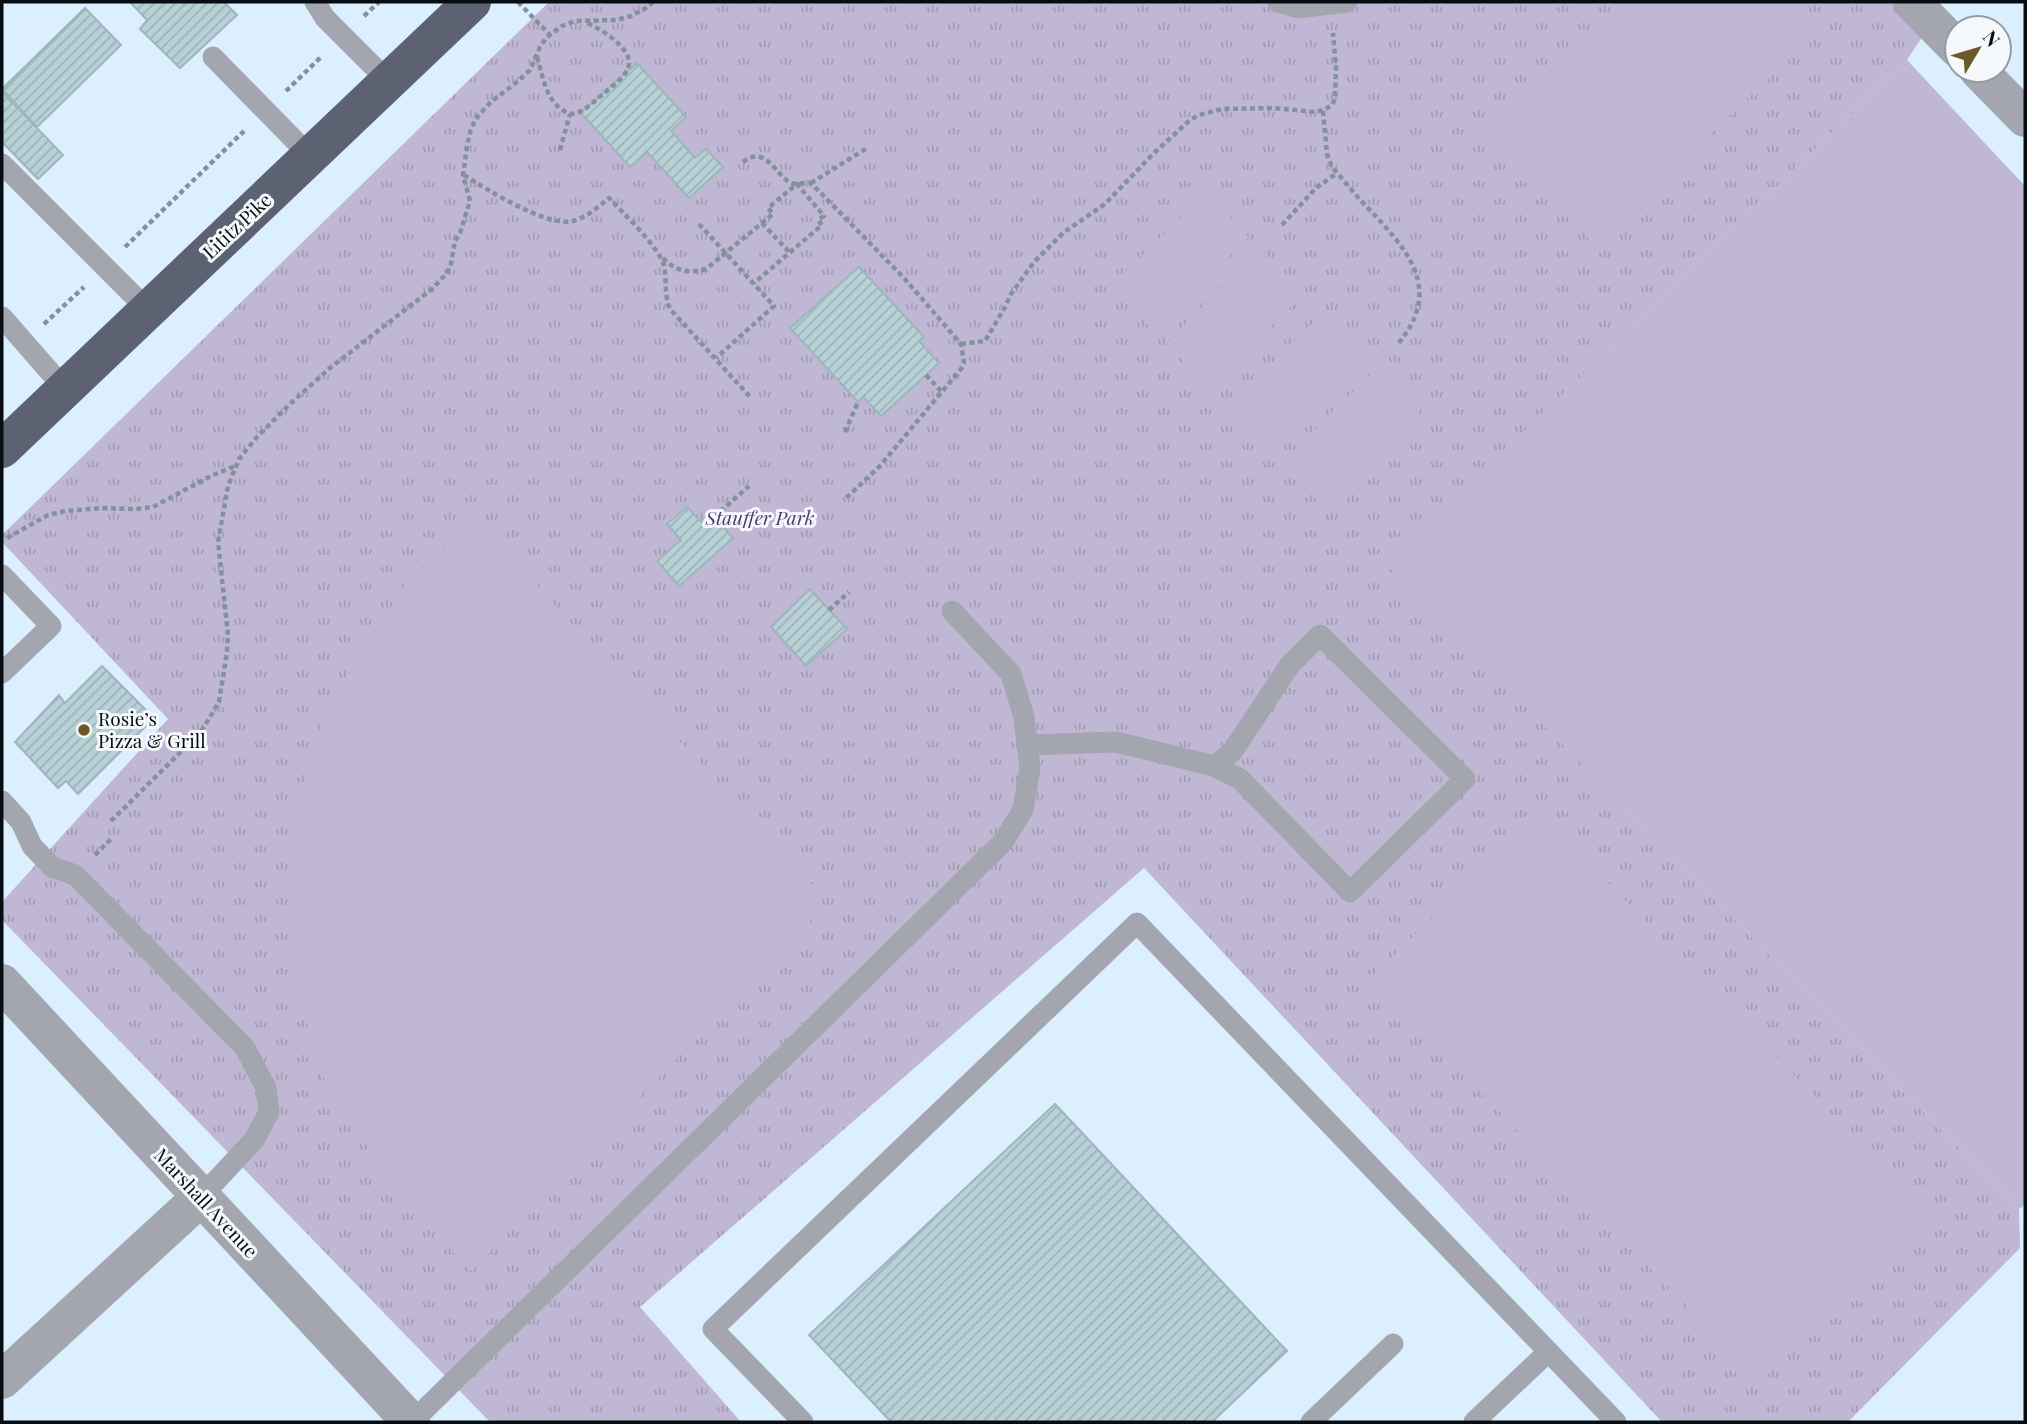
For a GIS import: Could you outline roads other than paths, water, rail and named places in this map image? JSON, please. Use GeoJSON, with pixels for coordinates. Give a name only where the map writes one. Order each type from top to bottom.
{"type":"FeatureCollection","features":[{"type":"Feature","properties":{"kind":"highway","name":"Lititz Pike"},"geometry":{"type":"LineString","coordinates":[[2,449],[389,82],[457,7]]}},
{"type":"Feature","properties":{"kind":"street"},"geometry":{"type":"LineString","coordinates":[[1912,2],[1943,34]]}},
{"type":"Feature","properties":{"kind":"street"},"geometry":{"type":"LineString","coordinates":[[1992,84],[2025,118]]}},
{"type":"Feature","properties":{"kind":"street","name":"Marshall Avenue"},"geometry":{"type":"LineString","coordinates":[[2,983],[412,1422]]}},
{"type":"Feature","properties":{"kind":"street"},"geometry":{"type":"LineString","coordinates":[[2,1380],[200,1198]]}},
{"type":"Feature","properties":{"kind":"lane"},"geometry":{"type":"LineString","coordinates":[[316,2],[325,18],[389,82]]}},
{"type":"Feature","properties":{"kind":"lane"},"geometry":{"type":"LineString","coordinates":[[1279,2],[1298,8],[1338,3]]}},
{"type":"Feature","properties":{"kind":"lane"},"geometry":{"type":"LineString","coordinates":[[213,57],[310,156]]}},
{"type":"Feature","properties":{"kind":"lane"},"geometry":{"type":"LineString","coordinates":[[2,164],[148,310]]}},
{"type":"Feature","properties":{"kind":"lane"},"geometry":{"type":"LineString","coordinates":[[2,317],[65,389]]}},
{"type":"Feature","properties":{"kind":"lane"},"geometry":{"type":"LineString","coordinates":[[2,575],[51,626],[2,673]]}},
{"type":"Feature","properties":{"kind":"lane"},"geometry":{"type":"LineString","coordinates":[[412,1422],[1003,842],[1023,810],[1030,768],[1024,717],[1011,674],[953,611]]}},
{"type":"Feature","properties":{"kind":"lane"},"geometry":{"type":"LineString","coordinates":[[1027,745],[1116,742],[1214,766],[1240,779],[1350,892],[1465,779],[1320,635],[1289,666],[1232,752],[1214,766]]}},
{"type":"Feature","properties":{"kind":"lane"},"geometry":{"type":"LineString","coordinates":[[2,801],[21,822],[32,846],[52,867],[75,876],[245,1048],[265,1087],[269,1112],[254,1140],[200,1198]]}},
{"type":"Feature","properties":{"kind":"lane"},"geometry":{"type":"LineString","coordinates":[[803,1422],[713,1329],[1136,922],[1616,1422]]}},
{"type":"Feature","properties":{"kind":"lane"},"geometry":{"type":"LineString","coordinates":[[1311,1422],[1393,1344]]}},
{"type":"Feature","properties":{"kind":"lane"},"geometry":{"type":"LineString","coordinates":[[1474,1422],[1548,1352]]}},
{"type":"Feature","properties":{"kind":"place","name":"Rosie’s Pizza & Grill"},"geometry":{"type":"Point","coordinates":[84,730]}},
{"type":"Feature","properties":{"kind":"park label","name":"Stauffer Park"},"geometry":{"type":"Point","coordinates":[760,518]}}]}
